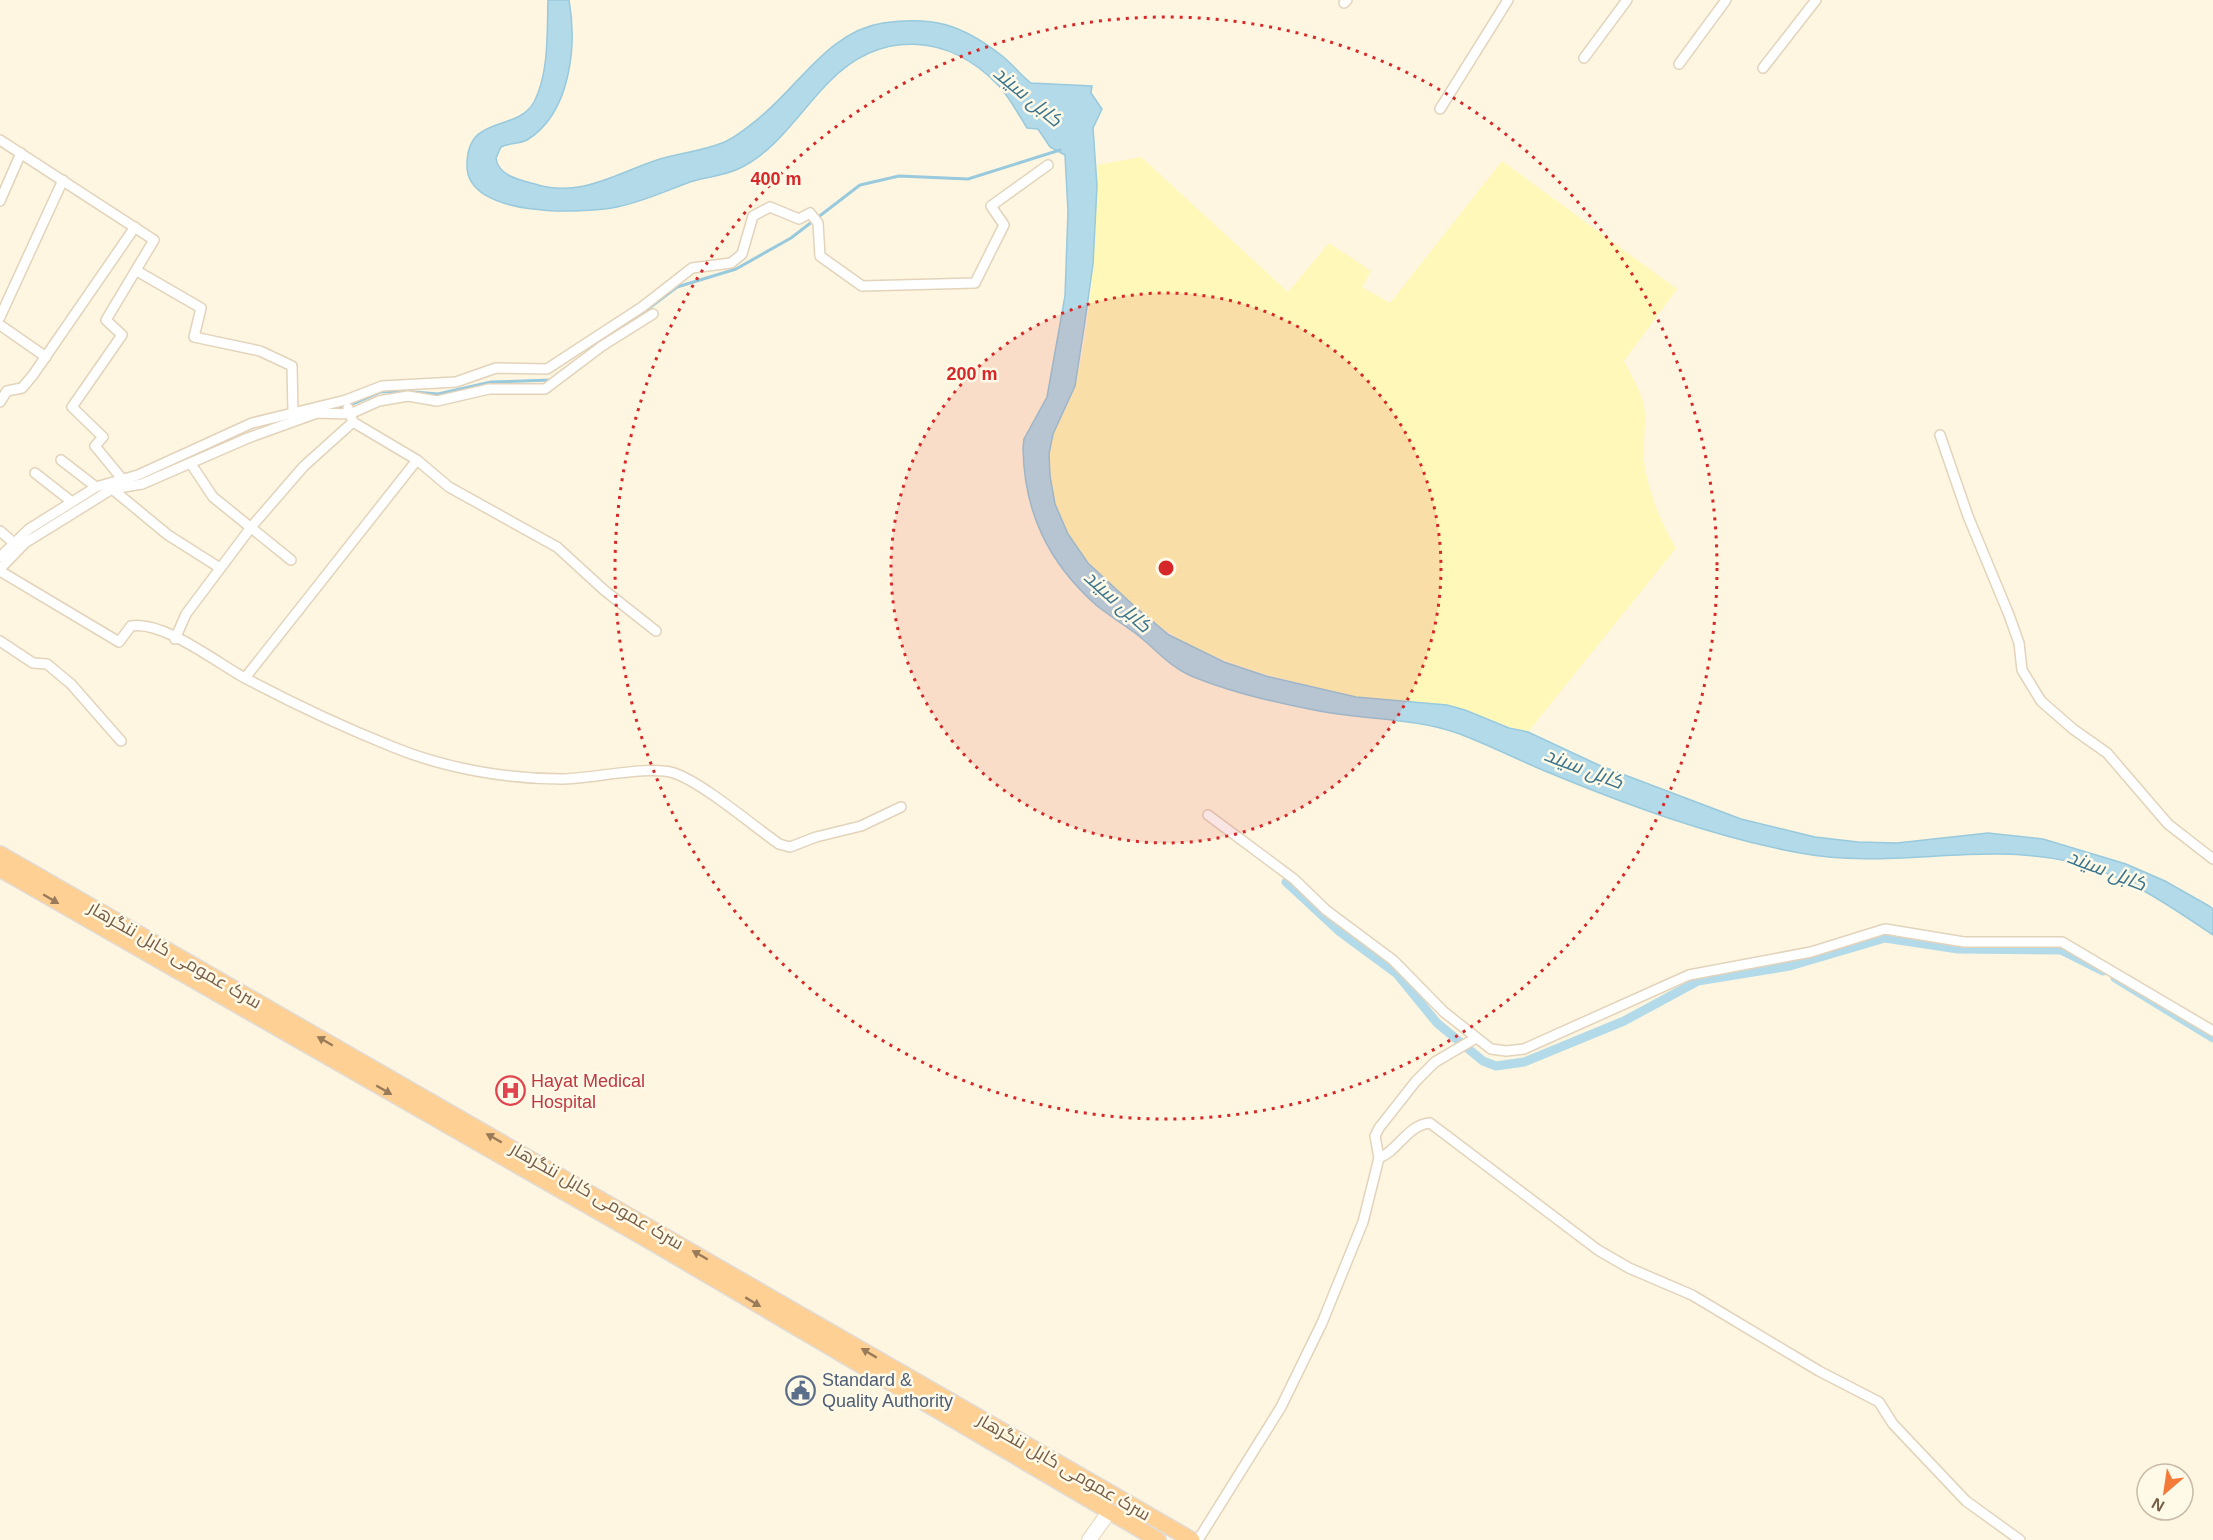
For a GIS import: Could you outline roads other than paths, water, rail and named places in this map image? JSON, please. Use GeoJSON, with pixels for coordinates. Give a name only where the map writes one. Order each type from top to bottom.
{"type":"FeatureCollection","features":[{"type":"Feature","properties":{"kind":"highway","name":"سرک عمومی کابل ننگرهار"},"geometry":{"type":"LineString","coordinates":[[0,854],[23,875],[206,981],[1192,1540]]}},
{"type":"Feature","properties":{"kind":"highway","name":"سرک عمومی کابل ننگرهار"},"geometry":{"type":"LineString","coordinates":[[0,869],[23,875]]}},
{"type":"Feature","properties":{"kind":"highway","name":"سرک عمومی کابل ننگرهار"},"geometry":{"type":"LineString","coordinates":[[568,1188],[1158,1540]]}},
{"type":"Feature","properties":{"kind":"main road"},"geometry":{"type":"LineString","coordinates":[[1089,1540],[1109,1512]]}},
{"type":"Feature","properties":{"kind":"street"},"geometry":{"type":"LineString","coordinates":[[1440,109],[1508,0]]}},
{"type":"Feature","properties":{"kind":"street"},"geometry":{"type":"LineString","coordinates":[[1584,58],[1627,0]]}},
{"type":"Feature","properties":{"kind":"street"},"geometry":{"type":"LineString","coordinates":[[1679,64],[1726,0]]}},
{"type":"Feature","properties":{"kind":"street"},"geometry":{"type":"LineString","coordinates":[[1763,68],[1816,0]]}},
{"type":"Feature","properties":{"kind":"street"},"geometry":{"type":"LineString","coordinates":[[0,140],[153,240],[106,321],[122,335],[72,408],[103,437],[95,446],[123,480]]}},
{"type":"Feature","properties":{"kind":"street"},"geometry":{"type":"LineString","coordinates":[[0,201],[21,153]]}},
{"type":"Feature","properties":{"kind":"street"},"geometry":{"type":"LineString","coordinates":[[0,557],[29,529],[73,505],[95,499],[123,480],[166,464],[252,423],[293,411],[346,400],[382,386],[456,382],[496,368],[547,369],[642,307],[692,268],[731,263],[742,254],[753,216],[770,207],[799,219],[810,213],[818,223],[820,256],[862,286],[975,283],[1004,225],[991,206],[1048,165]]}},
{"type":"Feature","properties":{"kind":"street"},"geometry":{"type":"LineString","coordinates":[[0,317],[63,180]]}},
{"type":"Feature","properties":{"kind":"street"},"geometry":{"type":"LineString","coordinates":[[0,402],[7,391],[22,387],[46,357],[135,227]]}},
{"type":"Feature","properties":{"kind":"street"},"geometry":{"type":"LineString","coordinates":[[137,271],[201,308],[194,337],[260,351],[292,366],[293,411]]}},
{"type":"Feature","properties":{"kind":"street"},"geometry":{"type":"LineString","coordinates":[[175,639],[186,614],[250,529],[304,466],[351,418],[379,401],[408,396],[437,401],[489,389],[545,389],[602,346],[653,314]]}},
{"type":"Feature","properties":{"kind":"street"},"geometry":{"type":"LineString","coordinates":[[0,325],[46,357]]}},
{"type":"Feature","properties":{"kind":"street"},"geometry":{"type":"LineString","coordinates":[[346,400],[351,418]]}},
{"type":"Feature","properties":{"kind":"street"},"geometry":{"type":"LineString","coordinates":[[656,631],[604,590],[557,547],[449,487],[417,460],[351,418],[317,413],[248,438],[191,464],[185,463],[142,484],[92,489],[25,543],[0,570],[119,642],[131,627],[139,625],[175,639],[245,678],[394,748],[453,766],[560,779],[656,771],[674,773],[693,783],[779,844],[790,847],[816,837],[861,826],[901,807]]}},
{"type":"Feature","properties":{"kind":"street"},"geometry":{"type":"LineString","coordinates":[[1940,435],[1968,516],[2019,643],[2022,670],[2041,700],[2073,729],[2107,753],[2168,824],[2213,859]]}},
{"type":"Feature","properties":{"kind":"street"},"geometry":{"type":"LineString","coordinates":[[61,460],[92,489],[95,499]]}},
{"type":"Feature","properties":{"kind":"street"},"geometry":{"type":"LineString","coordinates":[[245,678],[417,460]]}},
{"type":"Feature","properties":{"kind":"street"},"geometry":{"type":"LineString","coordinates":[[191,464],[213,496],[250,529],[291,560]]}},
{"type":"Feature","properties":{"kind":"street"},"geometry":{"type":"LineString","coordinates":[[35,473],[73,505]]}},
{"type":"Feature","properties":{"kind":"street"},"geometry":{"type":"LineString","coordinates":[[110,487],[168,535],[220,568]]}},
{"type":"Feature","properties":{"kind":"street"},"geometry":{"type":"LineString","coordinates":[[0,531],[14,543]]}},
{"type":"Feature","properties":{"kind":"street"},"geometry":{"type":"LineString","coordinates":[[0,641],[33,663],[47,664],[71,684],[121,741]]}},
{"type":"Feature","properties":{"kind":"street"},"geometry":{"type":"LineString","coordinates":[[1208,815],[1294,879],[1326,910],[1393,960],[1444,1012],[1491,1049],[1506,1051],[1524,1049],[1689,975],[1811,952],[1885,929],[1964,942],[2062,942],[2213,1031]]}},
{"type":"Feature","properties":{"kind":"street"},"geometry":{"type":"LineString","coordinates":[[1198,1540],[1281,1407],[1317,1333],[1363,1222],[1379,1158],[1375,1136],[1379,1128],[1416,1081],[1435,1062],[1476,1038]]}},
{"type":"Feature","properties":{"kind":"street"},"geometry":{"type":"LineString","coordinates":[[1379,1158],[1385,1156],[1404,1136],[1423,1124],[1430,1124],[1598,1250],[1629,1268],[1692,1295],[1819,1371],[1879,1402],[1893,1424],[1966,1502],[2020,1540]]}},
{"type":"Feature","properties":{"kind":"water","name":"کابل سيند"},"geometry":{"type":"Polygon","coordinates":[[[548,0],[569,0],[571,57],[562,96],[542,128],[527,140],[501,147],[496,158],[505,173],[523,181],[552,188],[584,186],[599,182],[660,159],[727,141],[746,129],[774,105],[831,48],[864,28],[883,23],[917,21],[946,25],[959,29],[986,44],[1005,58],[1031,83],[1092,86],[1091,93],[1102,109],[1093,128],[1097,186],[1093,264],[1075,386],[1053,434],[1049,454],[1050,476],[1055,504],[1068,534],[1088,563],[1169,635],[1224,662],[1266,676],[1356,697],[1447,705],[1465,710],[1509,728],[1528,732],[1601,766],[1741,819],[1815,837],[1858,842],[1897,843],[1988,833],[2043,839],[2126,864],[2165,881],[2213,909],[2213,935],[2144,891],[2087,866],[2034,856],[2001,854],[1867,859],[1833,857],[1767,846],[1703,829],[1639,808],[1457,733],[1404,721],[1332,713],[1282,704],[1220,687],[1181,671],[1135,633],[1096,605],[1079,589],[1052,553],[1034,514],[1028,493],[1024,471],[1024,439],[1047,397],[1065,296],[1068,211],[1065,155],[1050,147],[1038,129],[1027,128],[999,86],[979,68],[937,47],[914,44],[892,46],[870,53],[849,65],[818,93],[776,142],[752,162],[738,169],[690,182],[617,207],[554,211],[505,203],[485,195],[472,182],[467,165],[469,149],[475,138],[484,130],[516,118],[534,102],[545,66],[548,0]]]}},
{"type":"Feature","properties":{"kind":"waterway"},"geometry":{"type":"LineString","coordinates":[[620,330],[677,287],[736,269],[791,238],[860,185],[899,176],[968,179],[1060,150]]}},
{"type":"Feature","properties":{"kind":"waterway"},"geometry":{"type":"LineString","coordinates":[[330,409],[350,405],[380,392],[438,394],[491,382],[552,380]]}},
{"type":"Feature","properties":{"kind":"waterway"},"geometry":{"type":"LineString","coordinates":[[219,446],[274,424]]}},
{"type":"Feature","properties":{"kind":"waterway"},"geometry":{"type":"LineString","coordinates":[[41,528],[60,515]]}},
{"type":"Feature","properties":{"kind":"waterway"},"geometry":{"type":"LineString","coordinates":[[1286,882],[1340,932],[1397,974],[1437,1023],[1483,1061],[1496,1066],[1524,1062],[1624,1021],[1698,981],[1790,966],[1885,938],[1958,949],[2061,950],[2103,971]]}},
{"type":"Feature","properties":{"kind":"waterway"},"geometry":{"type":"LineString","coordinates":[[2115,978],[2213,1038]]}},
{"type":"Feature","properties":{"kind":"place","name":"Hayat Medical Hospital"},"geometry":{"type":"Point","coordinates":[510,1091]}},
{"type":"Feature","properties":{"kind":"place","name":"Standard & Quality Authority"},"geometry":{"type":"Point","coordinates":[801,1390]}}]}
